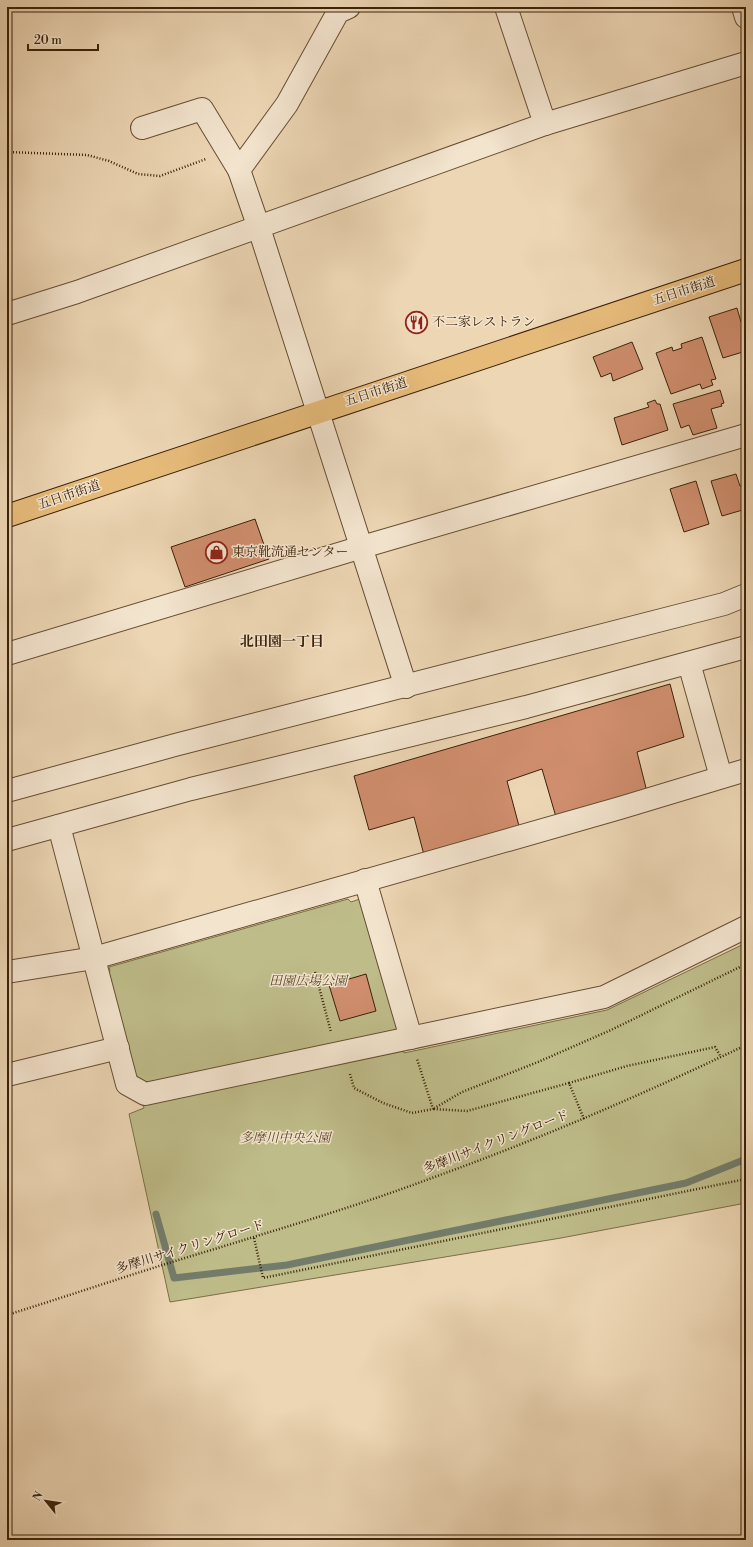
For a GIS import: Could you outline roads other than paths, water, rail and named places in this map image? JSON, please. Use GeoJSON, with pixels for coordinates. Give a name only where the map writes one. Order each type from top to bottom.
{"type":"FeatureCollection","features":[{"type":"Feature","properties":{"kind":"main road","name":"五日市街道"},"geometry":{"type":"LineString","coordinates":[[7,516],[746,270]]}},
{"type":"Feature","properties":{"kind":"street"},"geometry":{"type":"LineString","coordinates":[[239,170],[287,104],[338,12],[350,7]]}},
{"type":"Feature","properties":{"kind":"street"},"geometry":{"type":"LineString","coordinates":[[506,7],[545,124]]}},
{"type":"Feature","properties":{"kind":"street"},"geometry":{"type":"LineString","coordinates":[[743,7],[746,17]]}},
{"type":"Feature","properties":{"kind":"street"},"geometry":{"type":"LineString","coordinates":[[7,314],[78,292],[545,124],[746,63]]}},
{"type":"Feature","properties":{"kind":"street"},"geometry":{"type":"LineString","coordinates":[[142,128],[202,109],[239,170],[259,228],[406,687]]}},
{"type":"Feature","properties":{"kind":"street"},"geometry":{"type":"LineString","coordinates":[[7,654],[362,547],[746,435]]}},
{"type":"Feature","properties":{"kind":"street"},"geometry":{"type":"LineString","coordinates":[[7,791],[175,745],[406,687],[724,604],[746,595]]}},
{"type":"Feature","properties":{"kind":"street"},"geometry":{"type":"LineString","coordinates":[[7,840],[192,789],[526,706],[746,647]]}},
{"type":"Feature","properties":{"kind":"street"},"geometry":{"type":"LineString","coordinates":[[690,663],[721,777]]}},
{"type":"Feature","properties":{"kind":"street"},"geometry":{"type":"LineString","coordinates":[[7,972],[94,958],[620,808],[746,770]]}},
{"type":"Feature","properties":{"kind":"street"},"geometry":{"type":"LineString","coordinates":[[59,826],[127,1084],[145,1094],[342,1054],[604,997],[746,927]]}},
{"type":"Feature","properties":{"kind":"street"},"geometry":{"type":"LineString","coordinates":[[365,880],[410,1038]]}},
{"type":"Feature","properties":{"kind":"street"},"geometry":{"type":"LineString","coordinates":[[7,1075],[118,1048]]}},
{"type":"Feature","properties":{"kind":"waterway"},"geometry":{"type":"LineString","coordinates":[[156,1214],[174,1278],[287,1265],[686,1183],[746,1159]]}},
{"type":"Feature","properties":{"kind":"place","name":"不二家レストラン"},"geometry":{"type":"Point","coordinates":[416,322]}},
{"type":"Feature","properties":{"kind":"place","name":"東京靴流通センター"},"geometry":{"type":"Point","coordinates":[217,552]}},
{"type":"Feature","properties":{"kind":"district","name":"北田園一丁目"},"geometry":{"type":"Point","coordinates":[282,642]}},
{"type":"Feature","properties":{"kind":"park label","name":"田園広場公園"},"geometry":{"type":"Point","coordinates":[308,981]}},
{"type":"Feature","properties":{"kind":"park label","name":"多摩川中央公園"},"geometry":{"type":"Point","coordinates":[285,1138]}}]}
